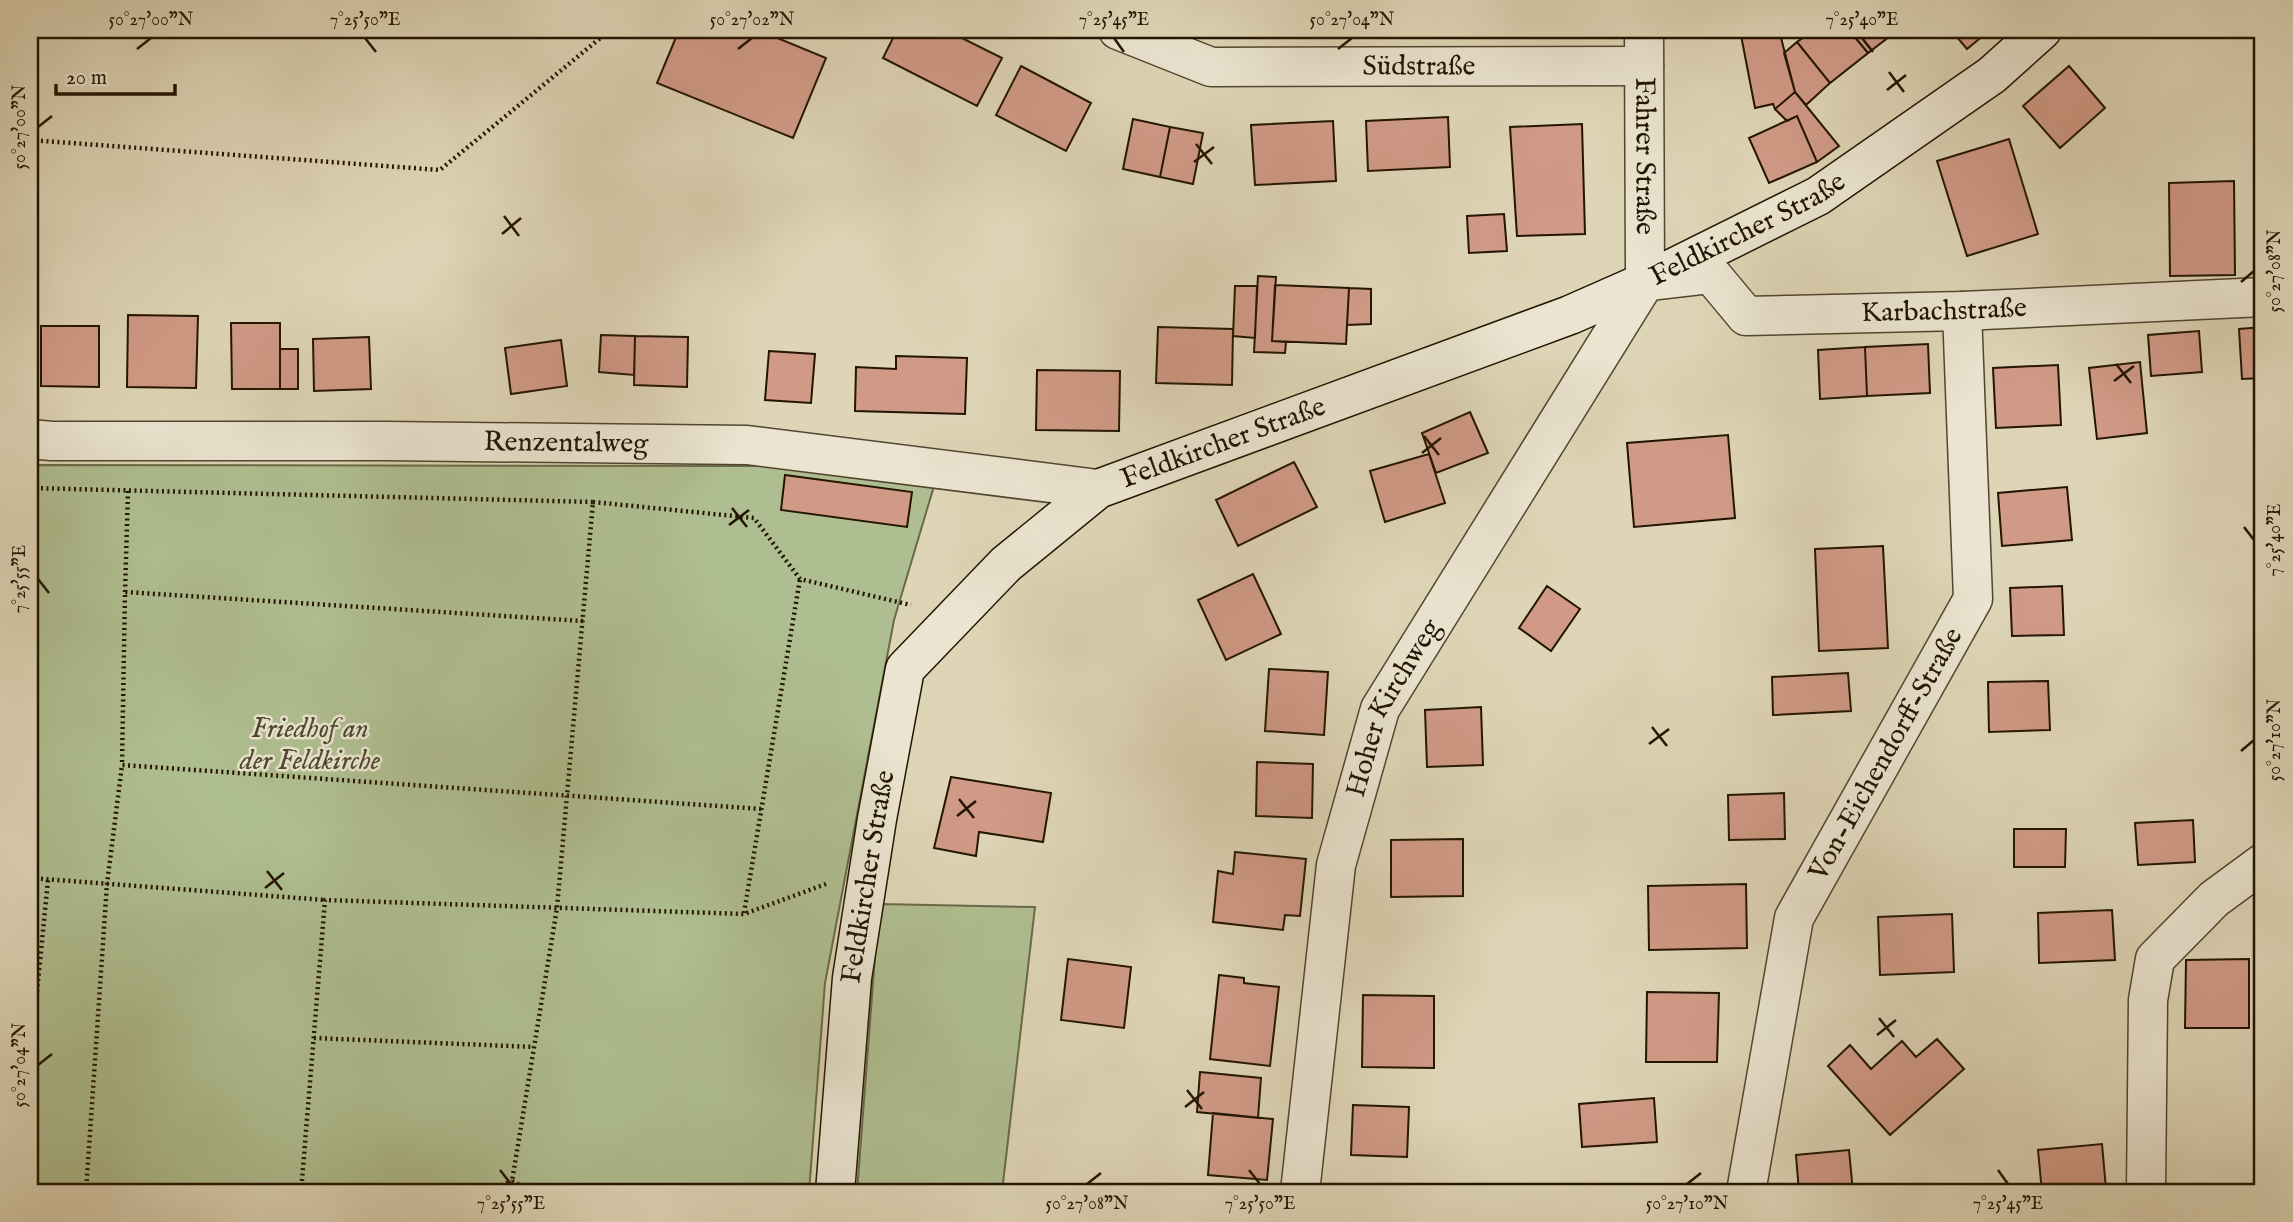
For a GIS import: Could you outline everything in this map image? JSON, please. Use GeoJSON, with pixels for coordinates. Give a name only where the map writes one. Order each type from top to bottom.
{"type":"FeatureCollection","features":[{"type":"Feature","properties":{"kind":"street","name":"Südstraße"},"geometry":{"type":"LineString","coordinates":[[1118,30],[1211,67],[1644,48]]}},
{"type":"Feature","properties":{"kind":"street","name":"Feldkircher Straße"},"geometry":{"type":"LineString","coordinates":[[835,1192],[852,978],[877,819],[905,669],[1006,564],[1098,489],[1570,315],[1645,282],[1818,196],[1992,75],[2042,30]]}},
{"type":"Feature","properties":{"kind":"street","name":"Fahrer Straße"},"geometry":{"type":"LineString","coordinates":[[1644,48],[1645,282]]}},
{"type":"Feature","properties":{"kind":"street","name":"Karbachstraße"},"geometry":{"type":"LineString","coordinates":[[1645,282],[1711,274],[1746,316],[1962,311],[2263,297]]}},
{"type":"Feature","properties":{"kind":"street","name":"Hoher Kirchweg"},"geometry":{"type":"LineString","coordinates":[[1300,1192],[1336,865],[1380,709],[1645,282]]}},
{"type":"Feature","properties":{"kind":"street","name":"Von-Eichendorff-Straße"},"geometry":{"type":"LineString","coordinates":[[1746,1192],[1794,918],[1973,599],[1962,311]]}},
{"type":"Feature","properties":{"kind":"street","name":"Renzentalweg"},"geometry":{"type":"LineString","coordinates":[[30,439],[747,444],[1098,489]]}},
{"type":"Feature","properties":{"kind":"street"},"geometry":{"type":"LineString","coordinates":[[2146,1192],[2148,1000],[2155,959],[2214,899],[2263,863]]}},
{"type":"Feature","properties":{"kind":"path"},"geometry":{"type":"LineString","coordinates":[[30,140],[440,170],[610,30]]}},
{"type":"Feature","properties":{"kind":"path"},"geometry":{"type":"LineString","coordinates":[[30,488],[593,502],[754,518],[800,579],[956,616]]}},
{"type":"Feature","properties":{"kind":"path"},"geometry":{"type":"LineString","coordinates":[[86,1192],[107,884],[122,765],[128,491]]}},
{"type":"Feature","properties":{"kind":"path"},"geometry":{"type":"LineString","coordinates":[[512,1181],[557,908],[593,502]]}},
{"type":"Feature","properties":{"kind":"path"},"geometry":{"type":"LineString","coordinates":[[744,914],[800,579]]}},
{"type":"Feature","properties":{"kind":"path"},"geometry":{"type":"LineString","coordinates":[[125,592],[583,621]]}},
{"type":"Feature","properties":{"kind":"path"},"geometry":{"type":"LineString","coordinates":[[122,765],[762,808]]}},
{"type":"Feature","properties":{"kind":"path"},"geometry":{"type":"LineString","coordinates":[[30,878],[325,900],[744,914],[832,881]]}},
{"type":"Feature","properties":{"kind":"path"},"geometry":{"type":"LineString","coordinates":[[30,1063],[48,880]]}},
{"type":"Feature","properties":{"kind":"path"},"geometry":{"type":"LineString","coordinates":[[301,1192],[325,900]]}},
{"type":"Feature","properties":{"kind":"path"},"geometry":{"type":"LineString","coordinates":[[314,1038],[534,1047]]}},
{"type":"Feature","properties":{"kind":"path"},"geometry":{"type":"LineString","coordinates":[[486,1192],[512,1181]]}},
{"type":"Feature","properties":{"kind":"path"},"geometry":{"type":"LineString","coordinates":[[512,1181],[533,1192]]}},
{"type":"Feature","properties":{"kind":"green space","name":"Friedhof an der Feldkirche"},"geometry":{"type":"Polygon","coordinates":[[[30,465],[766,466],[934,486],[894,620],[825,983],[809,1192],[30,1192],[30,465]]]}},
{"type":"Feature","properties":{"kind":"green space"},"geometry":{"type":"Polygon","coordinates":[[[879,904],[1035,907],[1002,1192],[857,1192],[879,904]]]}},
{"type":"Feature","properties":{"kind":"building"},"geometry":{"type":"Polygon","coordinates":[[[679,30],[758,30],[826,58],[793,138],[657,83],[679,30]]]}},
{"type":"Feature","properties":{"kind":"building"},"geometry":{"type":"Polygon","coordinates":[[[897,30],[946,30],[1002,58],[977,106],[883,58],[897,30]]]}},
{"type":"Feature","properties":{"kind":"building"},"geometry":{"type":"Polygon","coordinates":[[[1241,30],[1304,30],[1304,33],[1241,35],[1241,30]]]}},
{"type":"Feature","properties":{"kind":"building"},"geometry":{"type":"Polygon","coordinates":[[[1367,30],[1422,30],[1422,32],[1367,33],[1367,30]]]}},
{"type":"Feature","properties":{"kind":"building"},"geometry":{"type":"Polygon","coordinates":[[[1740,30],[1779,30],[1795,92],[1775,109],[1773,104],[1755,108],[1740,30]]]}},
{"type":"Feature","properties":{"kind":"building"},"geometry":{"type":"Polygon","coordinates":[[[1814,30],[1849,30],[1868,53],[1830,83],[1797,42],[1814,30]]]}},
{"type":"Feature","properties":{"kind":"building"},"geometry":{"type":"Polygon","coordinates":[[[1849,30],[1898,30],[1868,53],[1849,30]]]}},
{"type":"Feature","properties":{"kind":"building"},"geometry":{"type":"Polygon","coordinates":[[[1951,30],[1990,30],[1967,49],[1951,30]]]}},
{"type":"Feature","properties":{"kind":"building"},"geometry":{"type":"Polygon","coordinates":[[[1797,42],[1830,83],[1806,105],[1795,92],[1784,53],[1797,42]]]}},
{"type":"Feature","properties":{"kind":"building"},"geometry":{"type":"Polygon","coordinates":[[[1021,66],[1091,103],[1066,151],[996,115],[1021,66]]]}},
{"type":"Feature","properties":{"kind":"building"},"geometry":{"type":"Polygon","coordinates":[[[2069,66],[2105,108],[2060,148],[2023,106],[2069,66]]]}},
{"type":"Feature","properties":{"kind":"building"},"geometry":{"type":"Polygon","coordinates":[[[1795,92],[1839,146],[1817,162],[1797,116],[1787,121],[1775,109],[1795,92]]]}},
{"type":"Feature","properties":{"kind":"building"},"geometry":{"type":"Polygon","coordinates":[[[1797,116],[1817,162],[1769,183],[1749,138],[1797,116]]]}},
{"type":"Feature","properties":{"kind":"building"},"geometry":{"type":"Polygon","coordinates":[[[1448,117],[1450,167],[1368,171],[1366,121],[1448,117]]]}},
{"type":"Feature","properties":{"kind":"building"},"geometry":{"type":"Polygon","coordinates":[[[1133,119],[1170,127],[1160,177],[1123,169],[1133,119]]]}},
{"type":"Feature","properties":{"kind":"building"},"geometry":{"type":"Polygon","coordinates":[[[1333,121],[1336,181],[1255,185],[1251,125],[1333,121]]]}},
{"type":"Feature","properties":{"kind":"building"},"geometry":{"type":"Polygon","coordinates":[[[1582,124],[1585,234],[1517,236],[1510,127],[1582,124]]]}},
{"type":"Feature","properties":{"kind":"building"},"geometry":{"type":"Polygon","coordinates":[[[1170,127],[1203,133],[1193,184],[1160,177],[1170,127]]]}},
{"type":"Feature","properties":{"kind":"building"},"geometry":{"type":"Polygon","coordinates":[[[2009,139],[2038,234],[1967,256],[1937,161],[2009,139]]]}},
{"type":"Feature","properties":{"kind":"building"},"geometry":{"type":"Polygon","coordinates":[[[2234,181],[2235,275],[2170,276],[2169,183],[2234,181]]]}},
{"type":"Feature","properties":{"kind":"building"},"geometry":{"type":"Polygon","coordinates":[[[1504,214],[1507,251],[1469,253],[1467,216],[1504,214]]]}},
{"type":"Feature","properties":{"kind":"building"},"geometry":{"type":"Polygon","coordinates":[[[1258,276],[1276,277],[1272,341],[1286,342],[1285,353],[1254,352],[1258,276]]]}},
{"type":"Feature","properties":{"kind":"building"},"geometry":{"type":"Polygon","coordinates":[[[1275,285],[1349,288],[1346,344],[1272,341],[1275,285]]]}},
{"type":"Feature","properties":{"kind":"building"},"geometry":{"type":"Polygon","coordinates":[[[1235,286],[1257,286],[1255,338],[1233,336],[1235,286]]]}},
{"type":"Feature","properties":{"kind":"building"},"geometry":{"type":"Polygon","coordinates":[[[1349,288],[1371,289],[1371,324],[1347,325],[1349,288]]]}},
{"type":"Feature","properties":{"kind":"building"},"geometry":{"type":"Polygon","coordinates":[[[128,315],[198,316],[196,388],[127,387],[128,315]]]}},
{"type":"Feature","properties":{"kind":"building"},"geometry":{"type":"Polygon","coordinates":[[[30,323],[35,324],[33,362],[30,362],[30,323]]]}},
{"type":"Feature","properties":{"kind":"building"},"geometry":{"type":"Polygon","coordinates":[[[231,323],[280,323],[280,389],[232,389],[231,323]]]}},
{"type":"Feature","properties":{"kind":"building"},"geometry":{"type":"Polygon","coordinates":[[[41,326],[99,326],[99,387],[41,386],[41,326]]]}},
{"type":"Feature","properties":{"kind":"building"},"geometry":{"type":"Polygon","coordinates":[[[1158,327],[1233,329],[1232,385],[1156,383],[1158,327]]]}},
{"type":"Feature","properties":{"kind":"building"},"geometry":{"type":"Polygon","coordinates":[[[2263,327],[2263,378],[2242,379],[2239,329],[2263,327]]]}},
{"type":"Feature","properties":{"kind":"building"},"geometry":{"type":"Polygon","coordinates":[[[2199,331],[2202,372],[2151,376],[2148,335],[2199,331]]]}},
{"type":"Feature","properties":{"kind":"building"},"geometry":{"type":"Polygon","coordinates":[[[601,335],[635,336],[634,375],[599,372],[601,335]]]}},
{"type":"Feature","properties":{"kind":"building"},"geometry":{"type":"Polygon","coordinates":[[[635,336],[688,337],[687,387],[634,385],[635,336]]]}},
{"type":"Feature","properties":{"kind":"building"},"geometry":{"type":"Polygon","coordinates":[[[369,337],[371,389],[314,391],[313,339],[369,337]]]}},
{"type":"Feature","properties":{"kind":"building"},"geometry":{"type":"Polygon","coordinates":[[[561,340],[567,386],[511,394],[505,348],[561,340]]]}},
{"type":"Feature","properties":{"kind":"building"},"geometry":{"type":"Polygon","coordinates":[[[1928,344],[1930,393],[1867,396],[1865,347],[1928,344]]]}},
{"type":"Feature","properties":{"kind":"building"},"geometry":{"type":"Polygon","coordinates":[[[1865,347],[1867,396],[1820,399],[1818,350],[1865,347]]]}},
{"type":"Feature","properties":{"kind":"building"},"geometry":{"type":"Polygon","coordinates":[[[280,349],[298,349],[298,389],[280,389],[280,349]]]}},
{"type":"Feature","properties":{"kind":"building"},"geometry":{"type":"Polygon","coordinates":[[[769,351],[815,354],[811,403],[765,400],[769,351]]]}},
{"type":"Feature","properties":{"kind":"building"},"geometry":{"type":"Polygon","coordinates":[[[896,356],[967,358],[965,414],[855,411],[856,367],[896,369],[896,356]]]}},
{"type":"Feature","properties":{"kind":"building"},"geometry":{"type":"Polygon","coordinates":[[[2140,362],[2147,433],[2097,439],[2089,368],[2140,362]]]}},
{"type":"Feature","properties":{"kind":"building"},"geometry":{"type":"Polygon","coordinates":[[[2058,365],[2061,425],[1996,428],[1993,368],[2058,365]]]}},
{"type":"Feature","properties":{"kind":"building"},"geometry":{"type":"Polygon","coordinates":[[[1037,370],[1120,371],[1119,431],[1036,430],[1037,370]]]}},
{"type":"Feature","properties":{"kind":"building"},"geometry":{"type":"Polygon","coordinates":[[[1470,412],[1488,453],[1436,473],[1422,433],[1470,412]]]}},
{"type":"Feature","properties":{"kind":"building"},"geometry":{"type":"Polygon","coordinates":[[[1728,435],[1735,518],[1634,527],[1627,443],[1728,435]]]}},
{"type":"Feature","properties":{"kind":"building"},"geometry":{"type":"Polygon","coordinates":[[[1429,454],[1445,503],[1385,522],[1370,471],[1429,454]]]}},
{"type":"Feature","properties":{"kind":"building"},"geometry":{"type":"Polygon","coordinates":[[[1294,462],[1317,507],[1238,546],[1216,500],[1294,462]]]}},
{"type":"Feature","properties":{"kind":"building"},"geometry":{"type":"Polygon","coordinates":[[[785,475],[912,492],[907,527],[781,510],[785,475]]]}},
{"type":"Feature","properties":{"kind":"building"},"geometry":{"type":"Polygon","coordinates":[[[2067,487],[2072,540],[2002,546],[1998,493],[2067,487]]]}},
{"type":"Feature","properties":{"kind":"building"},"geometry":{"type":"Polygon","coordinates":[[[1883,546],[1888,648],[1819,651],[1815,549],[1883,546]]]}},
{"type":"Feature","properties":{"kind":"building"},"geometry":{"type":"Polygon","coordinates":[[[1253,574],[1281,634],[1226,660],[1198,600],[1253,574]]]}},
{"type":"Feature","properties":{"kind":"building"},"geometry":{"type":"Polygon","coordinates":[[[1547,586],[1580,609],[1551,651],[1519,628],[1547,586]]]}},
{"type":"Feature","properties":{"kind":"building"},"geometry":{"type":"Polygon","coordinates":[[[2062,586],[2064,635],[2012,636],[2010,588],[2062,586]]]}},
{"type":"Feature","properties":{"kind":"building"},"geometry":{"type":"Polygon","coordinates":[[[1269,669],[1328,672],[1324,735],[1265,731],[1269,669]]]}},
{"type":"Feature","properties":{"kind":"building"},"geometry":{"type":"Polygon","coordinates":[[[1848,673],[1851,711],[1773,715],[1772,677],[1848,673]]]}},
{"type":"Feature","properties":{"kind":"building"},"geometry":{"type":"Polygon","coordinates":[[[2048,681],[2050,730],[1989,732],[1988,682],[2048,681]]]}},
{"type":"Feature","properties":{"kind":"building"},"geometry":{"type":"Polygon","coordinates":[[[1481,707],[1483,765],[1427,767],[1425,710],[1481,707]]]}},
{"type":"Feature","properties":{"kind":"building"},"geometry":{"type":"Polygon","coordinates":[[[1257,762],[1313,764],[1312,818],[1256,816],[1257,762]]]}},
{"type":"Feature","properties":{"kind":"building"},"geometry":{"type":"Polygon","coordinates":[[[951,777],[1051,793],[1043,842],[979,832],[976,856],[934,848],[951,777]]]}},
{"type":"Feature","properties":{"kind":"building"},"geometry":{"type":"Polygon","coordinates":[[[1784,793],[1785,839],[1729,840],[1728,795],[1784,793]]]}},
{"type":"Feature","properties":{"kind":"building"},"geometry":{"type":"Polygon","coordinates":[[[2193,820],[2195,862],[2138,865],[2135,823],[2193,820]]]}},
{"type":"Feature","properties":{"kind":"building"},"geometry":{"type":"Polygon","coordinates":[[[2014,829],[2066,829],[2065,867],[2014,867],[2014,829]]]}},
{"type":"Feature","properties":{"kind":"building"},"geometry":{"type":"Polygon","coordinates":[[[1463,839],[1463,896],[1391,897],[1391,840],[1463,839]]]}},
{"type":"Feature","properties":{"kind":"building"},"geometry":{"type":"Polygon","coordinates":[[[1235,852],[1306,859],[1300,916],[1285,915],[1283,930],[1213,922],[1218,871],[1233,874],[1235,852]]]}},
{"type":"Feature","properties":{"kind":"building"},"geometry":{"type":"Polygon","coordinates":[[[1746,884],[1747,948],[1649,950],[1648,886],[1746,884]]]}},
{"type":"Feature","properties":{"kind":"building"},"geometry":{"type":"Polygon","coordinates":[[[2112,910],[2115,960],[2039,963],[2038,913],[2112,910]]]}},
{"type":"Feature","properties":{"kind":"building"},"geometry":{"type":"Polygon","coordinates":[[[1952,914],[1954,972],[1880,975],[1878,917],[1952,914]]]}},
{"type":"Feature","properties":{"kind":"building"},"geometry":{"type":"Polygon","coordinates":[[[1068,959],[1131,967],[1124,1028],[1061,1020],[1068,959]]]}},
{"type":"Feature","properties":{"kind":"building"},"geometry":{"type":"Polygon","coordinates":[[[2249,959],[2249,1028],[2185,1028],[2186,960],[2249,959]]]}},
{"type":"Feature","properties":{"kind":"building"},"geometry":{"type":"Polygon","coordinates":[[[1219,975],[1244,978],[1244,983],[1279,987],[1270,1066],[1210,1059],[1219,975]]]}},
{"type":"Feature","properties":{"kind":"building"},"geometry":{"type":"Polygon","coordinates":[[[1647,992],[1719,993],[1717,1062],[1646,1062],[1647,992]]]}},
{"type":"Feature","properties":{"kind":"building"},"geometry":{"type":"Polygon","coordinates":[[[1363,995],[1434,996],[1434,1068],[1362,1067],[1363,995]]]}},
{"type":"Feature","properties":{"kind":"building"},"geometry":{"type":"Polygon","coordinates":[[[1937,1039],[1964,1069],[1890,1135],[1828,1066],[1850,1045],[1871,1069],[1902,1041],[1916,1057],[1937,1039]]]}},
{"type":"Feature","properties":{"kind":"building"},"geometry":{"type":"Polygon","coordinates":[[[1200,1072],[1261,1078],[1258,1118],[1197,1112],[1200,1072]]]}},
{"type":"Feature","properties":{"kind":"building"},"geometry":{"type":"Polygon","coordinates":[[[1654,1098],[1657,1142],[1582,1147],[1579,1104],[1654,1098]]]}},
{"type":"Feature","properties":{"kind":"building"},"geometry":{"type":"Polygon","coordinates":[[[1353,1105],[1409,1107],[1407,1157],[1351,1155],[1353,1105]]]}},
{"type":"Feature","properties":{"kind":"building"},"geometry":{"type":"Polygon","coordinates":[[[1213,1113],[1273,1119],[1267,1180],[1208,1175],[1213,1113]]]}},
{"type":"Feature","properties":{"kind":"building"},"geometry":{"type":"Polygon","coordinates":[[[2102,1144],[2106,1189],[2042,1192],[2038,1150],[2102,1144]]]}},
{"type":"Feature","properties":{"kind":"building"},"geometry":{"type":"Polygon","coordinates":[[[1849,1150],[1853,1192],[1799,1192],[1796,1155],[1849,1150]]]}}]}
